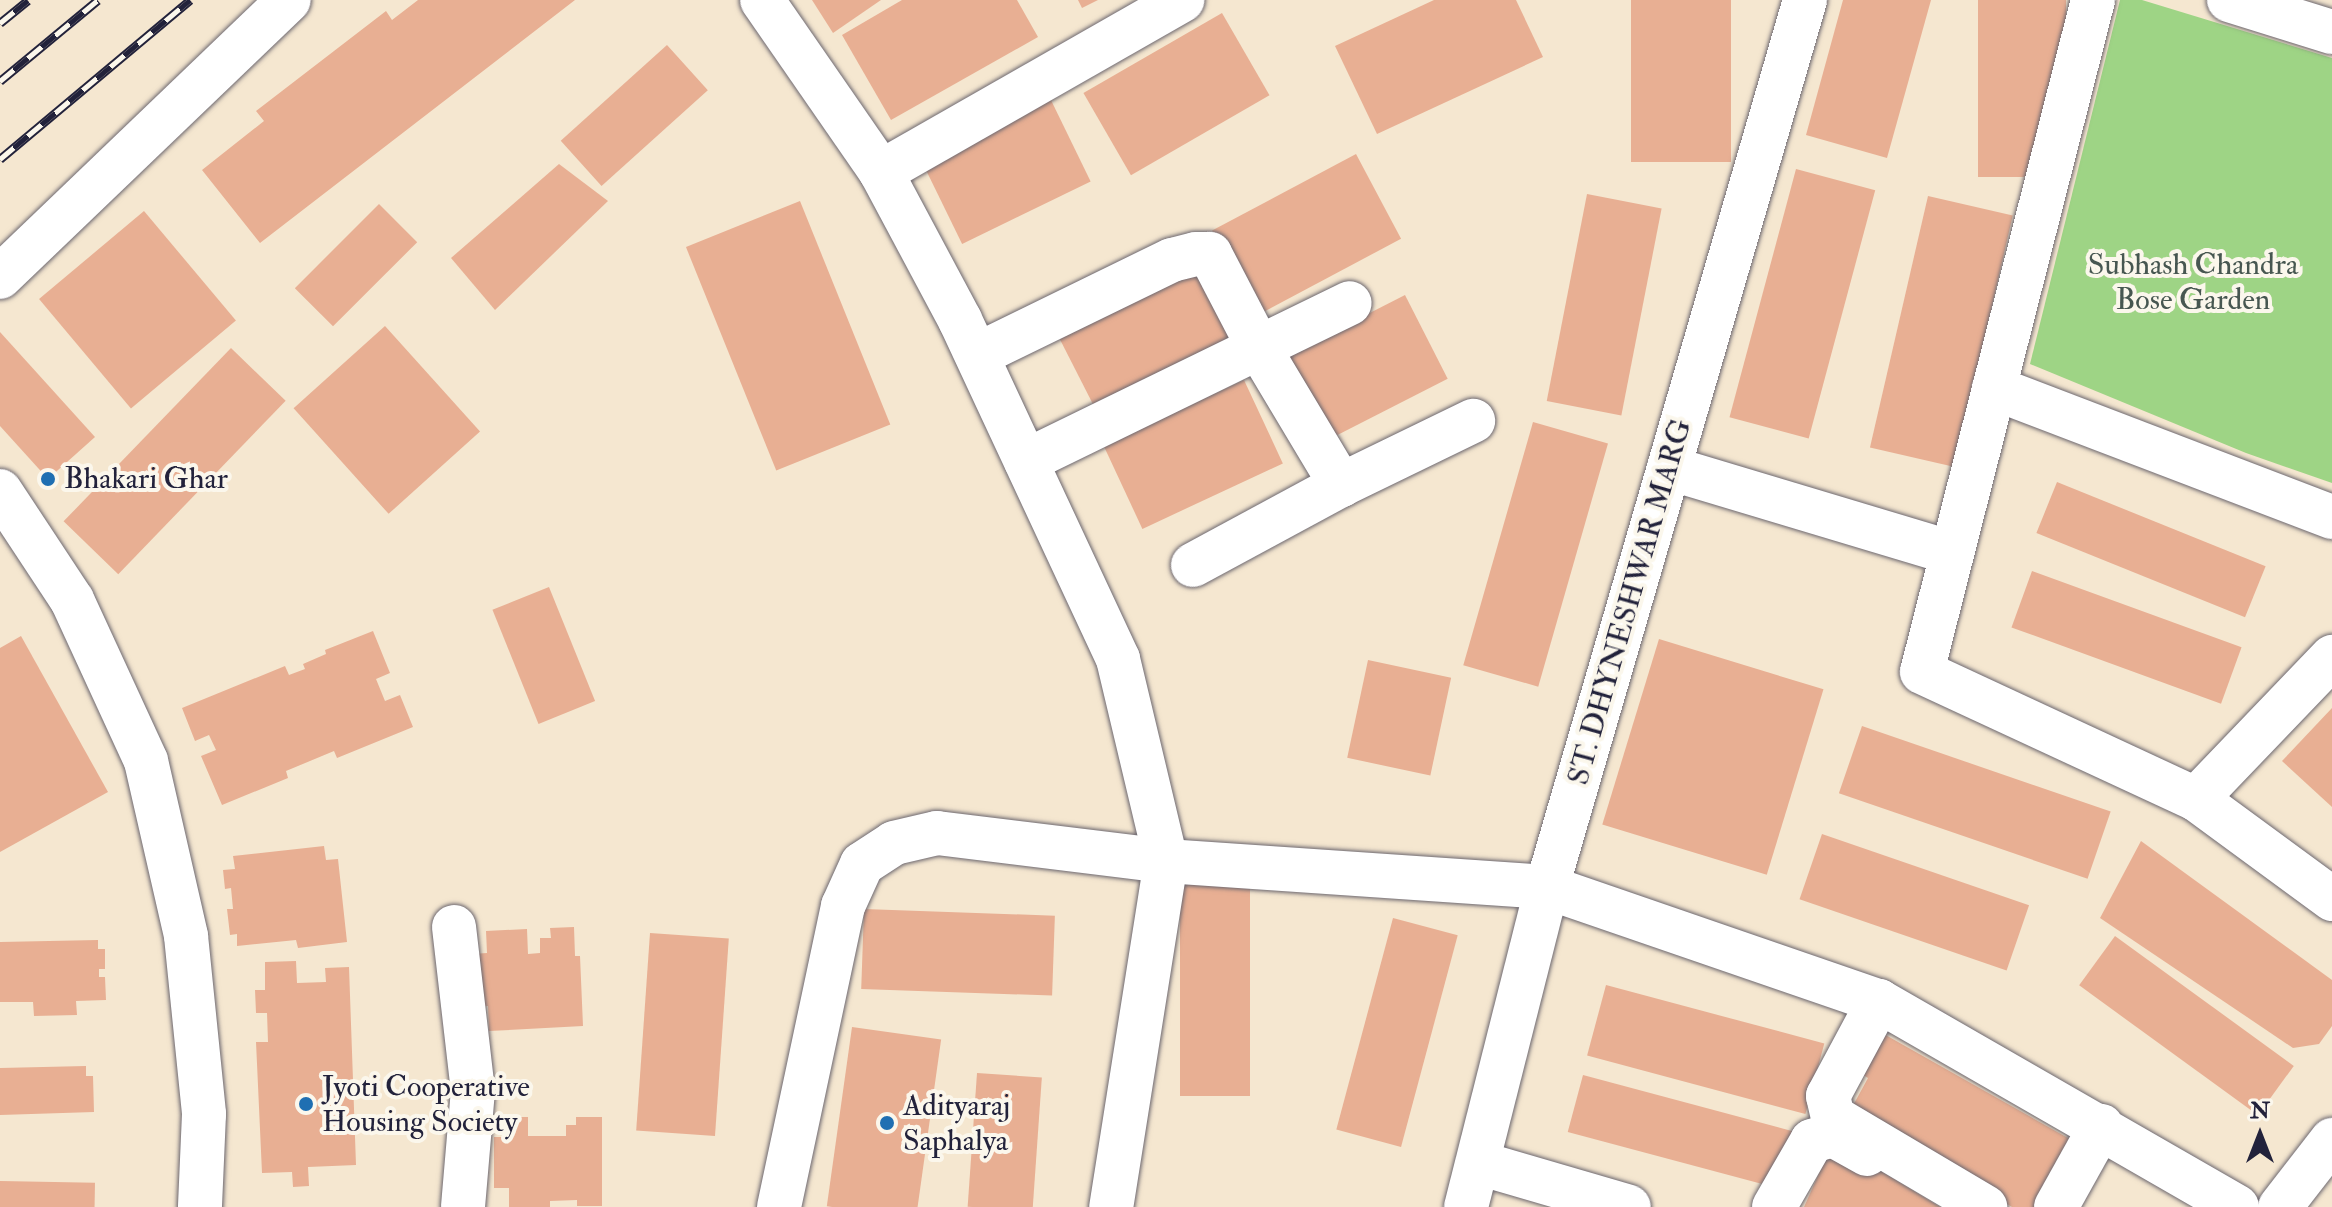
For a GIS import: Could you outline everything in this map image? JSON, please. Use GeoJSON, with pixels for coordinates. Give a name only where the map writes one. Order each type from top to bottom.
{"type":"FeatureCollection","features":[{"type":"Feature","properties":{"kind":"street"},"geometry":{"type":"LineString","coordinates":[[0,277],[289,0]]}},
{"type":"Feature","properties":{"kind":"street"},"geometry":{"type":"LineString","coordinates":[[762,0],[881,172],[977,355],[1118,659],[1166,861],[1111,1207]]}},
{"type":"Feature","properties":{"kind":"street"},"geometry":{"type":"LineString","coordinates":[[881,172],[1182,0]]}},
{"type":"Feature","properties":{"kind":"street","name":"ST. DHYNESHWAR MARG"},"geometry":{"type":"LineString","coordinates":[[1466,1207],[1547,887],[1805,0]]}},
{"type":"Feature","properties":{"kind":"street"},"geometry":{"type":"LineString","coordinates":[[2093,0],[1922,672],[2196,799],[2332,899]]}},
{"type":"Feature","properties":{"kind":"street"},"geometry":{"type":"LineString","coordinates":[[2229,0],[2332,32]]}},
{"type":"Feature","properties":{"kind":"street"},"geometry":{"type":"LineString","coordinates":[[977,355],[1172,260],[1210,254],[1259,348],[1341,485]]}},
{"type":"Feature","properties":{"kind":"street"},"geometry":{"type":"LineString","coordinates":[[1026,461],[1350,303]]}},
{"type":"Feature","properties":{"kind":"street"},"geometry":{"type":"LineString","coordinates":[[1994,388],[2332,517]]}},
{"type":"Feature","properties":{"kind":"street"},"geometry":{"type":"LineString","coordinates":[[1193,565],[1341,485],[1473,421]]}},
{"type":"Feature","properties":{"kind":"street"},"geometry":{"type":"LineString","coordinates":[[1669,468],[1952,553]]}},
{"type":"Feature","properties":{"kind":"street"},"geometry":{"type":"LineString","coordinates":[[0,491],[72,600],[146,761],[186,936],[204,1114],[200,1207]]}},
{"type":"Feature","properties":{"kind":"street"},"geometry":{"type":"LineString","coordinates":[[2196,799],[2332,657]]}},
{"type":"Feature","properties":{"kind":"street"},"geometry":{"type":"LineString","coordinates":[[779,1207],[843,906],[862,864],[894,843],[937,833],[1166,861],[1547,887],[1874,1010],[2096,1135],[2237,1207]]}},
{"type":"Feature","properties":{"kind":"street"},"geometry":{"type":"LineString","coordinates":[[454,927],[473,1090],[463,1207]]}},
{"type":"Feature","properties":{"kind":"street"},"geometry":{"type":"LineString","coordinates":[[1874,1010],[1828,1096],[1833,1117],[1985,1207]]}},
{"type":"Feature","properties":{"kind":"street"},"geometry":{"type":"LineString","coordinates":[[1774,1207],[1812,1141],[1833,1135],[1963,1207]]}},
{"type":"Feature","properties":{"kind":"street"},"geometry":{"type":"LineString","coordinates":[[2056,1207],[2096,1135]]}},
{"type":"Feature","properties":{"kind":"street"},"geometry":{"type":"LineString","coordinates":[[2280,1207],[2332,1140]]}},
{"type":"Feature","properties":{"kind":"street"},"geometry":{"type":"LineString","coordinates":[[1479,1163],[1629,1207]]}},
{"type":"Feature","properties":{"kind":"green space","name":"Subhash Chandra Bose Garden"},"geometry":{"type":"Polygon","coordinates":[[[2120,0],[2142,0],[2332,58],[2332,483],[2246,453],[2030,364],[2120,0]]]}},
{"type":"Feature","properties":{"kind":"building"},"geometry":{"type":"Polygon","coordinates":[[[418,0],[575,0],[260,243],[202,170],[264,121],[256,111],[386,11],[392,20],[418,0]]]}},
{"type":"Feature","properties":{"kind":"building"},"geometry":{"type":"Polygon","coordinates":[[[812,0],[881,0],[833,33],[812,0]]]}},
{"type":"Feature","properties":{"kind":"building"},"geometry":{"type":"Polygon","coordinates":[[[902,0],[1017,0],[1038,37],[891,120],[842,35],[902,0]]]}},
{"type":"Feature","properties":{"kind":"building"},"geometry":{"type":"Polygon","coordinates":[[[1078,0],[1098,0],[1082,8],[1078,0]]]}},
{"type":"Feature","properties":{"kind":"building"},"geometry":{"type":"Polygon","coordinates":[[[1434,0],[1516,0],[1543,57],[1377,134],[1335,46],[1434,0]]]}},
{"type":"Feature","properties":{"kind":"building"},"geometry":{"type":"Polygon","coordinates":[[[1631,0],[1731,0],[1731,162],[1631,162],[1631,0]]]}},
{"type":"Feature","properties":{"kind":"building"},"geometry":{"type":"Polygon","coordinates":[[[1843,0],[1931,0],[1887,158],[1806,135],[1843,0]]]}},
{"type":"Feature","properties":{"kind":"building"},"geometry":{"type":"Polygon","coordinates":[[[1978,0],[2066,0],[2066,177],[1978,177],[1978,0]]]}},
{"type":"Feature","properties":{"kind":"building"},"geometry":{"type":"Polygon","coordinates":[[[1222,13],[1270,95],[1131,175],[1083,93],[1222,13]]]}},
{"type":"Feature","properties":{"kind":"building"},"geometry":{"type":"Polygon","coordinates":[[[667,45],[708,90],[602,186],[561,141],[667,45]]]}},
{"type":"Feature","properties":{"kind":"building"},"geometry":{"type":"Polygon","coordinates":[[[1049,96],[1091,181],[962,244],[920,159],[1049,96]]]}},
{"type":"Feature","properties":{"kind":"building"},"geometry":{"type":"Polygon","coordinates":[[[1356,154],[1401,239],[1257,315],[1212,231],[1356,154]]]}},
{"type":"Feature","properties":{"kind":"building"},"geometry":{"type":"Polygon","coordinates":[[[559,164],[608,201],[495,310],[451,258],[559,164]]]}},
{"type":"Feature","properties":{"kind":"building"},"geometry":{"type":"Polygon","coordinates":[[[1796,169],[1875,190],[1809,438],[1729,417],[1796,169]]]}},
{"type":"Feature","properties":{"kind":"building"},"geometry":{"type":"Polygon","coordinates":[[[1587,194],[1662,209],[1621,416],[1547,401],[1587,194]]]}},
{"type":"Feature","properties":{"kind":"building"},"geometry":{"type":"Polygon","coordinates":[[[1928,196],[2013,216],[1955,467],[1870,447],[1928,196]]]}},
{"type":"Feature","properties":{"kind":"building"},"geometry":{"type":"Polygon","coordinates":[[[800,201],[890,424],[776,471],[686,247],[800,201]]]}},
{"type":"Feature","properties":{"kind":"building"},"geometry":{"type":"Polygon","coordinates":[[[379,204],[417,242],[333,326],[295,288],[379,204]]]}},
{"type":"Feature","properties":{"kind":"building"},"geometry":{"type":"Polygon","coordinates":[[[144,211],[236,321],[131,409],[39,299],[144,211]]]}},
{"type":"Feature","properties":{"kind":"building"},"geometry":{"type":"Polygon","coordinates":[[[1199,262],[1241,344],[1099,416],[1057,334],[1199,262]]]}},
{"type":"Feature","properties":{"kind":"building"},"geometry":{"type":"Polygon","coordinates":[[[1405,295],[1448,379],[1325,441],[1282,358],[1405,295]]]}},
{"type":"Feature","properties":{"kind":"building"},"geometry":{"type":"Polygon","coordinates":[[[385,326],[480,432],[389,514],[294,408],[385,326]]]}},
{"type":"Feature","properties":{"kind":"building"},"geometry":{"type":"Polygon","coordinates":[[[0,332],[95,437],[48,479],[0,426],[0,332]]]}},
{"type":"Feature","properties":{"kind":"building"},"geometry":{"type":"Polygon","coordinates":[[[231,348],[286,401],[118,574],[64,521],[231,348]]]}},
{"type":"Feature","properties":{"kind":"building"},"geometry":{"type":"Polygon","coordinates":[[[1244,380],[1283,463],[1142,529],[1104,446],[1244,380]]]}},
{"type":"Feature","properties":{"kind":"building"},"geometry":{"type":"Polygon","coordinates":[[[1533,422],[1608,443],[1538,687],[1463,665],[1533,422]]]}},
{"type":"Feature","properties":{"kind":"building"},"geometry":{"type":"Polygon","coordinates":[[[2057,482],[2266,566],[2245,617],[2036,533],[2057,482]]]}},
{"type":"Feature","properties":{"kind":"building"},"geometry":{"type":"Polygon","coordinates":[[[2032,571],[2242,647],[2221,704],[2011,627],[2032,571]]]}},
{"type":"Feature","properties":{"kind":"building"},"geometry":{"type":"Polygon","coordinates":[[[549,587],[595,701],[539,724],[492,610],[549,587]]]}},
{"type":"Feature","properties":{"kind":"building"},"geometry":{"type":"Polygon","coordinates":[[[373,631],[390,673],[376,679],[385,701],[400,695],[413,727],[337,758],[334,751],[286,771],[288,778],[222,805],[201,756],[216,750],[209,735],[195,741],[182,708],[285,666],[289,675],[305,669],[303,664],[326,654],[325,650],[373,631]]]}},
{"type":"Feature","properties":{"kind":"building"},"geometry":{"type":"Polygon","coordinates":[[[21,636],[108,792],[0,852],[0,648],[21,636]]]}},
{"type":"Feature","properties":{"kind":"building"},"geometry":{"type":"Polygon","coordinates":[[[1659,639],[1823,689],[1767,875],[1602,825],[1659,639]]]}},
{"type":"Feature","properties":{"kind":"building"},"geometry":{"type":"Polygon","coordinates":[[[1368,660],[1451,678],[1430,775],[1347,758],[1368,660]]]}},
{"type":"Feature","properties":{"kind":"building"},"geometry":{"type":"Polygon","coordinates":[[[2332,708],[2332,807],[2282,761],[2332,708]]]}},
{"type":"Feature","properties":{"kind":"building"},"geometry":{"type":"Polygon","coordinates":[[[1862,726],[2111,812],[2088,879],[1839,793],[1862,726]]]}},
{"type":"Feature","properties":{"kind":"building"},"geometry":{"type":"Polygon","coordinates":[[[1822,834],[2029,905],[2007,971],[1800,899],[1822,834]]]}},
{"type":"Feature","properties":{"kind":"building"},"geometry":{"type":"Polygon","coordinates":[[[2141,841],[2332,980],[2332,1026],[2319,1044],[2293,1048],[2100,918],[2141,841]]]}},
{"type":"Feature","properties":{"kind":"building"},"geometry":{"type":"Polygon","coordinates":[[[324,846],[326,860],[338,859],[347,942],[298,948],[296,940],[237,946],[237,934],[230,935],[227,909],[233,909],[231,888],[225,889],[223,870],[235,869],[233,856],[324,846]]]}},
{"type":"Feature","properties":{"kind":"building"},"geometry":{"type":"Polygon","coordinates":[[[1180,867],[1250,867],[1250,1096],[1180,1096],[1180,867]]]}},
{"type":"Feature","properties":{"kind":"building"},"geometry":{"type":"Polygon","coordinates":[[[864,909],[1055,916],[1052,996],[861,989],[864,909]]]}},
{"type":"Feature","properties":{"kind":"building"},"geometry":{"type":"Polygon","coordinates":[[[1393,918],[1458,935],[1401,1147],[1336,1130],[1393,918]]]}},
{"type":"Feature","properties":{"kind":"building"},"geometry":{"type":"Polygon","coordinates":[[[574,927],[575,956],[580,956],[583,1026],[489,1031],[488,1006],[476,1007],[472,954],[487,953],[486,931],[527,929],[528,954],[540,953],[540,938],[551,938],[550,928],[574,927]]]}},
{"type":"Feature","properties":{"kind":"building"},"geometry":{"type":"Polygon","coordinates":[[[650,933],[729,939],[715,1136],[636,1131],[650,933]]]}},
{"type":"Feature","properties":{"kind":"building"},"geometry":{"type":"Polygon","coordinates":[[[2115,936],[2294,1066],[2258,1115],[2079,985],[2115,936]]]}},
{"type":"Feature","properties":{"kind":"building"},"geometry":{"type":"Polygon","coordinates":[[[98,940],[98,949],[105,949],[105,969],[99,969],[99,977],[105,977],[106,1000],[76,1001],[77,1015],[34,1016],[33,1002],[0,1002],[0,942],[98,940]]]}},
{"type":"Feature","properties":{"kind":"building","name":"Jyoti Cooperative Housing Society"},"geometry":{"type":"Polygon","coordinates":[[[296,961],[297,983],[326,982],[325,968],[349,967],[356,1165],[308,1167],[309,1186],[293,1187],[292,1172],[262,1173],[256,1042],[268,1042],[267,1013],[256,1013],[255,990],[265,990],[265,962],[296,961]]]}},
{"type":"Feature","properties":{"kind":"building"},"geometry":{"type":"Polygon","coordinates":[[[1606,985],[1824,1043],[1805,1114],[1587,1056],[1606,985]]]}},
{"type":"Feature","properties":{"kind":"building","name":"Adityaraj Saphalya"},"geometry":{"type":"Polygon","coordinates":[[[852,1027],[941,1040],[918,1207],[827,1206],[852,1027]]]}},
{"type":"Feature","properties":{"kind":"building"},"geometry":{"type":"Polygon","coordinates":[[[1875,1029],[2075,1142],[2041,1207],[2012,1207],[1850,1111],[1868,1078],[1857,1071],[1875,1029]]]}},
{"type":"Feature","properties":{"kind":"building"},"geometry":{"type":"Polygon","coordinates":[[[86,1066],[86,1076],[93,1076],[94,1112],[0,1115],[0,1068],[86,1066]]]}},
{"type":"Feature","properties":{"kind":"building"},"geometry":{"type":"Polygon","coordinates":[[[977,1073],[1042,1078],[1033,1207],[968,1207],[977,1073]]]}},
{"type":"Feature","properties":{"kind":"building"},"geometry":{"type":"Polygon","coordinates":[[[1583,1075],[1796,1132],[1780,1189],[1568,1132],[1583,1075]]]}},
{"type":"Feature","properties":{"kind":"building"},"geometry":{"type":"Polygon","coordinates":[[[510,1117],[528,1117],[528,1136],[566,1136],[566,1125],[576,1125],[576,1117],[602,1117],[602,1206],[577,1206],[577,1200],[550,1201],[550,1207],[509,1207],[509,1188],[494,1188],[494,1137],[510,1137],[510,1117]]]}},
{"type":"Feature","properties":{"kind":"building"},"geometry":{"type":"Polygon","coordinates":[[[1833,1142],[1940,1207],[1804,1207],[1833,1142]]]}},
{"type":"Feature","properties":{"kind":"building"},"geometry":{"type":"Polygon","coordinates":[[[0,1181],[95,1183],[95,1207],[0,1207],[0,1181]]]}},
{"type":"Feature","properties":{"kind":"railway"},"geometry":{"type":"LineString","coordinates":[[0,23],[28,0]]}},
{"type":"Feature","properties":{"kind":"railway"},"geometry":{"type":"LineString","coordinates":[[0,81],[98,0]]}},
{"type":"Feature","properties":{"kind":"railway"},"geometry":{"type":"LineString","coordinates":[[0,159],[190,0]]}},
{"type":"Feature","properties":{"kind":"place","name":"Bhakari Ghar"},"geometry":{"type":"Point","coordinates":[48,479]}},
{"type":"Feature","properties":{"kind":"place","name":"Jyoti Cooperative Housing Society"},"geometry":{"type":"Point","coordinates":[306,1104]}},
{"type":"Feature","properties":{"kind":"place","name":"Adityaraj Saphalya"},"geometry":{"type":"Point","coordinates":[887,1123]}}]}
